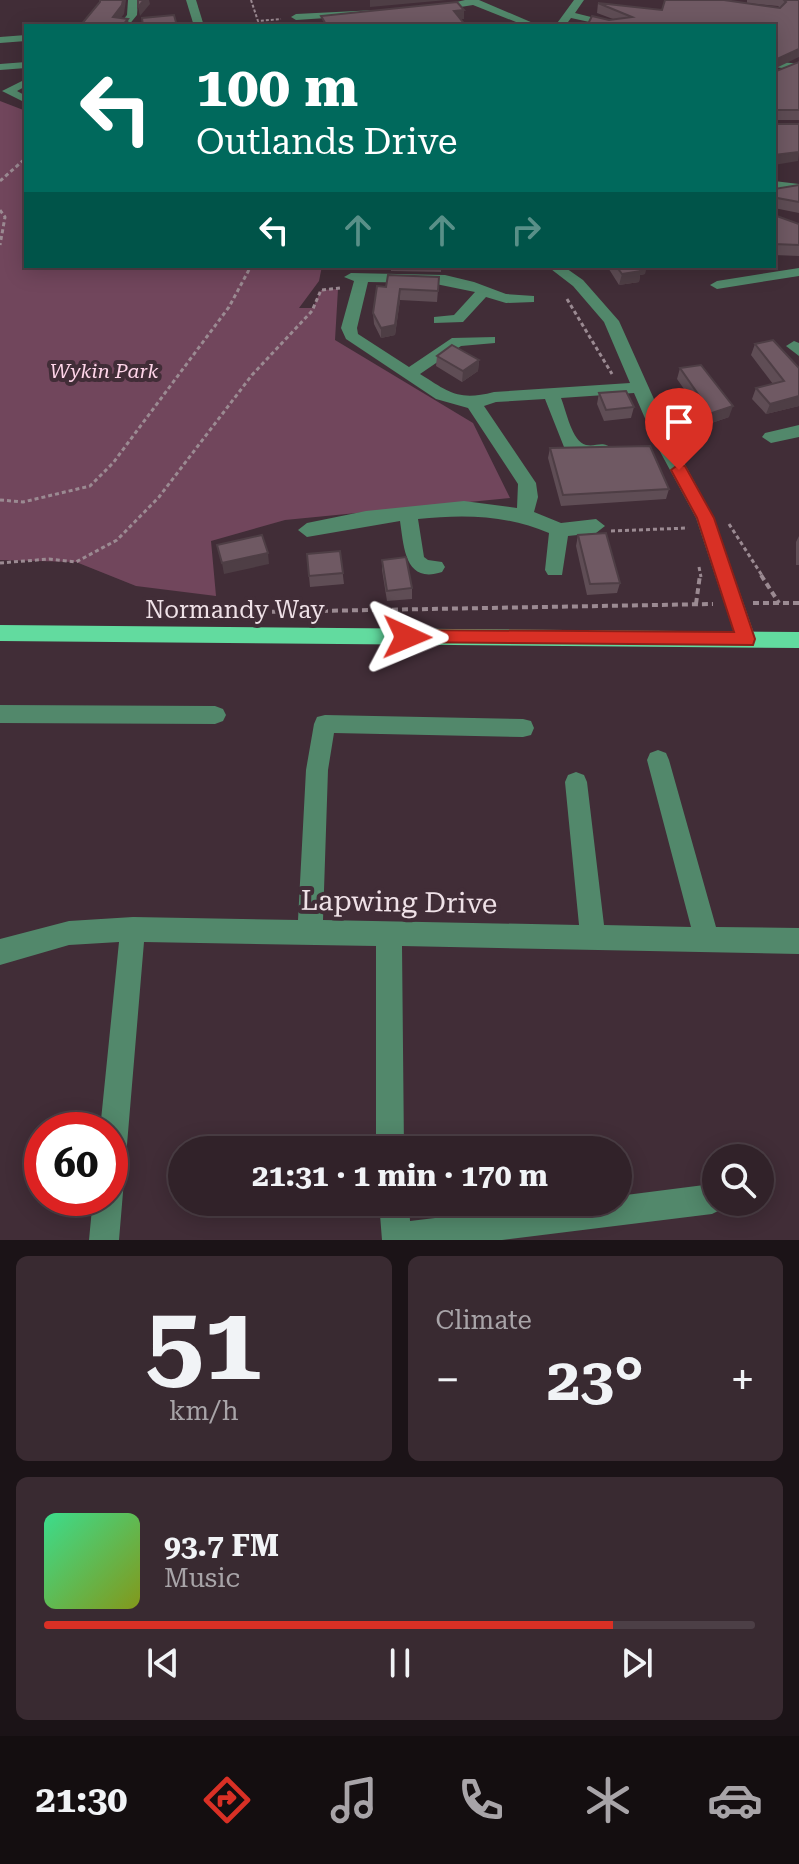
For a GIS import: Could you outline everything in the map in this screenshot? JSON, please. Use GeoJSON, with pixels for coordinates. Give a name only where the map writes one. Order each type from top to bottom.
{"type":"FeatureCollection","features":[{"type":"Feature","properties":{"kind":"main road","name":"Normandy Way"},"geometry":{"type":"LineString","coordinates":[[2,634],[799,640]]}},
{"type":"Feature","properties":{"kind":"street"},"geometry":{"type":"LineString","coordinates":[[125,24],[132,15],[133,0]]}},
{"type":"Feature","properties":{"kind":"street"},"geometry":{"type":"LineString","coordinates":[[191,0],[198,24]]}},
{"type":"Feature","properties":{"kind":"street"},"geometry":{"type":"LineString","coordinates":[[562,24],[579,0]]}},
{"type":"Feature","properties":{"kind":"street"},"geometry":{"type":"LineString","coordinates":[[419,9],[471,1],[530,24]]}},
{"type":"Feature","properties":{"kind":"street"},"geometry":{"type":"LineString","coordinates":[[296,17],[381,11]]}},
{"type":"Feature","properties":{"kind":"street"},"geometry":{"type":"LineString","coordinates":[[571,15],[613,24]]}},
{"type":"Feature","properties":{"kind":"street"},"geometry":{"type":"LineString","coordinates":[[0,40],[24,38]]}},
{"type":"Feature","properties":{"kind":"street"},"geometry":{"type":"LineString","coordinates":[[776,64],[797,65]]}},
{"type":"Feature","properties":{"kind":"street"},"geometry":{"type":"LineString","coordinates":[[0,67],[24,65]]}},
{"type":"Feature","properties":{"kind":"street"},"geometry":{"type":"LineString","coordinates":[[776,76],[797,65]]}},
{"type":"Feature","properties":{"kind":"street"},"geometry":{"type":"LineString","coordinates":[[4,91],[24,83]]}},
{"type":"Feature","properties":{"kind":"street"},"geometry":{"type":"LineString","coordinates":[[4,91],[24,99]]}},
{"type":"Feature","properties":{"kind":"street"},"geometry":{"type":"LineString","coordinates":[[776,185],[799,188]]}},
{"type":"Feature","properties":{"kind":"street"},"geometry":{"type":"LineString","coordinates":[[457,282],[467,268]]}},
{"type":"Feature","properties":{"kind":"street"},"geometry":{"type":"LineString","coordinates":[[557,268],[578,283],[611,321],[666,446],[705,518],[746,639]]}},
{"type":"Feature","properties":{"kind":"street"},"geometry":{"type":"LineString","coordinates":[[717,285],[799,272]]}},
{"type":"Feature","properties":{"kind":"street"},"geometry":{"type":"LineString","coordinates":[[529,299],[505,301],[457,282],[357,277],[349,328],[351,336],[442,395],[474,404],[494,397],[642,387]]}},
{"type":"Feature","properties":{"kind":"street"},"geometry":{"type":"LineString","coordinates":[[439,320],[458,319],[483,292]]}},
{"type":"Feature","properties":{"kind":"street"},"geometry":{"type":"LineString","coordinates":[[409,374],[457,341],[490,340]]}},
{"type":"Feature","properties":{"kind":"street"},"geometry":{"type":"LineString","coordinates":[[551,393],[570,443],[582,451],[619,447]]}},
{"type":"Feature","properties":{"kind":"street"},"geometry":{"type":"LineString","coordinates":[[474,404],[527,483],[529,497],[524,515]]}},
{"type":"Feature","properties":{"kind":"street"},"geometry":{"type":"LineString","coordinates":[[771,437],[799,431]]}},
{"type":"Feature","properties":{"kind":"street"},"geometry":{"type":"LineString","coordinates":[[307,530],[408,513],[464,508],[524,515],[559,530],[596,526]]}},
{"type":"Feature","properties":{"kind":"street"},"geometry":{"type":"LineString","coordinates":[[408,513],[415,559],[423,568],[435,567]]}},
{"type":"Feature","properties":{"kind":"street"},"geometry":{"type":"LineString","coordinates":[[555,570],[559,530]]}},
{"type":"Feature","properties":{"kind":"street"},"geometry":{"type":"LineString","coordinates":[[2,721],[44,715],[215,715]]}},
{"type":"Feature","properties":{"kind":"street"},"geometry":{"type":"LineString","coordinates":[[310,930],[317,770],[325,724],[523,728]]}},
{"type":"Feature","properties":{"kind":"street"},"geometry":{"type":"LineString","coordinates":[[658,760],[707,938]]}},
{"type":"Feature","properties":{"kind":"street"},"geometry":{"type":"LineString","coordinates":[[576,782],[593,935]]}},
{"type":"Feature","properties":{"kind":"street"},"geometry":{"type":"LineString","coordinates":[[104,1240],[133,929]]}},
{"type":"Feature","properties":{"kind":"street","name":"Lapwing Drive"},"geometry":{"type":"LineString","coordinates":[[0,952],[69,933],[133,929],[799,941]]}},
{"type":"Feature","properties":{"kind":"street"},"geometry":{"type":"LineString","coordinates":[[389,934],[390,1136]]}},
{"type":"Feature","properties":{"kind":"street"},"geometry":{"type":"LineString","coordinates":[[395,1216],[397,1239],[702,1200]]}},
{"type":"Feature","properties":{"kind":"path"},"geometry":{"type":"LineString","coordinates":[[251,0],[258,21],[296,17]]}},
{"type":"Feature","properties":{"kind":"path"},"geometry":{"type":"LineString","coordinates":[[0,181],[24,160]]}},
{"type":"Feature","properties":{"kind":"path"},"geometry":{"type":"LineString","coordinates":[[0,210],[5,217],[0,245]]}},
{"type":"Feature","properties":{"kind":"path"},"geometry":{"type":"LineString","coordinates":[[0,500],[35,500],[90,486],[113,463],[229,307],[250,268]]}},
{"type":"Feature","properties":{"kind":"path"},"geometry":{"type":"LineString","coordinates":[[0,563],[49,559],[76,562],[117,540],[159,497],[267,357],[312,311],[321,290],[348,287],[357,277]]}},
{"type":"Feature","properties":{"kind":"path"},"geometry":{"type":"LineString","coordinates":[[596,526],[636,533],[688,528]]}},
{"type":"Feature","properties":{"kind":"path"},"geometry":{"type":"LineString","coordinates":[[190,613],[799,603]]}},
{"type":"Feature","properties":{"kind":"green space","name":"Wykin Park"},"geometry":{"type":"Polygon","coordinates":[[[0,101],[24,110],[24,268],[322,268],[319,281],[299,308],[313,308],[321,290],[338,289],[335,340],[473,423],[510,498],[285,520],[211,541],[216,596],[136,586],[76,562],[0,560],[0,101]]]}},
{"type":"Feature","properties":{"kind":"building"},"geometry":{"type":"Polygon","coordinates":[[[123,0],[113,17],[128,19],[124,24],[82,24],[100,2],[123,0]]]}},
{"type":"Feature","properties":{"kind":"building"},"geometry":{"type":"Polygon","coordinates":[[[665,0],[724,0],[780,8],[786,2],[784,0],[799,0],[799,49],[776,60],[776,24],[588,24],[592,16],[609,20],[632,17],[598,3],[662,10],[665,0]]]}},
{"type":"Feature","properties":{"kind":"building"},"geometry":{"type":"Polygon","coordinates":[[[457,2],[464,10],[454,11],[464,24],[326,24],[321,16],[457,2]]]}},
{"type":"Feature","properties":{"kind":"building"},"geometry":{"type":"Polygon","coordinates":[[[174,15],[176,24],[143,24],[142,18],[174,15]]]}},
{"type":"Feature","properties":{"kind":"building"},"geometry":{"type":"Polygon","coordinates":[[[799,62],[799,110],[776,110],[776,71],[799,62]]]}},
{"type":"Feature","properties":{"kind":"building"},"geometry":{"type":"Polygon","coordinates":[[[776,124],[799,124],[799,152],[776,155],[776,124]]]}},
{"type":"Feature","properties":{"kind":"building"},"geometry":{"type":"Polygon","coordinates":[[[799,185],[799,202],[777,198],[776,201],[776,189],[799,185]]]}},
{"type":"Feature","properties":{"kind":"building"},"geometry":{"type":"Polygon","coordinates":[[[776,216],[799,224],[799,245],[776,244],[776,216]]]}},
{"type":"Feature","properties":{"kind":"building"},"geometry":{"type":"Polygon","coordinates":[[[618,268],[639,268],[641,271],[622,274],[618,268]]]}},
{"type":"Feature","properties":{"kind":"building"},"geometry":{"type":"Polygon","coordinates":[[[388,275],[439,277],[438,291],[400,289],[395,325],[381,328],[373,313],[377,286],[386,287],[388,275]]]}},
{"type":"Feature","properties":{"kind":"building"},"geometry":{"type":"Polygon","coordinates":[[[773,340],[799,368],[799,396],[770,404],[756,388],[784,381],[755,344],[773,340]]]}},
{"type":"Feature","properties":{"kind":"building"},"geometry":{"type":"Polygon","coordinates":[[[452,345],[479,360],[463,371],[437,356],[452,345]]]}},
{"type":"Feature","properties":{"kind":"building"},"geometry":{"type":"Polygon","coordinates":[[[701,365],[733,406],[697,418],[684,401],[700,397],[680,368],[701,365]]]}},
{"type":"Feature","properties":{"kind":"building"},"geometry":{"type":"Polygon","coordinates":[[[626,391],[634,407],[606,410],[599,393],[626,391]]]}},
{"type":"Feature","properties":{"kind":"building"},"geometry":{"type":"Polygon","coordinates":[[[650,446],[669,489],[563,495],[550,448],[650,446]]]}},
{"type":"Feature","properties":{"kind":"building"},"geometry":{"type":"Polygon","coordinates":[[[606,533],[620,583],[590,584],[578,535],[606,533]]]}},
{"type":"Feature","properties":{"kind":"building"},"geometry":{"type":"Polygon","coordinates":[[[262,535],[268,553],[222,563],[217,545],[262,535]]]}},
{"type":"Feature","properties":{"kind":"building"},"geometry":{"type":"Polygon","coordinates":[[[340,551],[343,573],[309,576],[307,554],[340,551]]]}},
{"type":"Feature","properties":{"kind":"building"},"geometry":{"type":"Polygon","coordinates":[[[406,557],[412,588],[387,591],[382,560],[406,557]]]}},
{"type":"Feature","properties":{"kind":"route"},"geometry":{"type":"LineString","coordinates":[[407,637],[746,639],[705,518],[679,470]]}}]}
